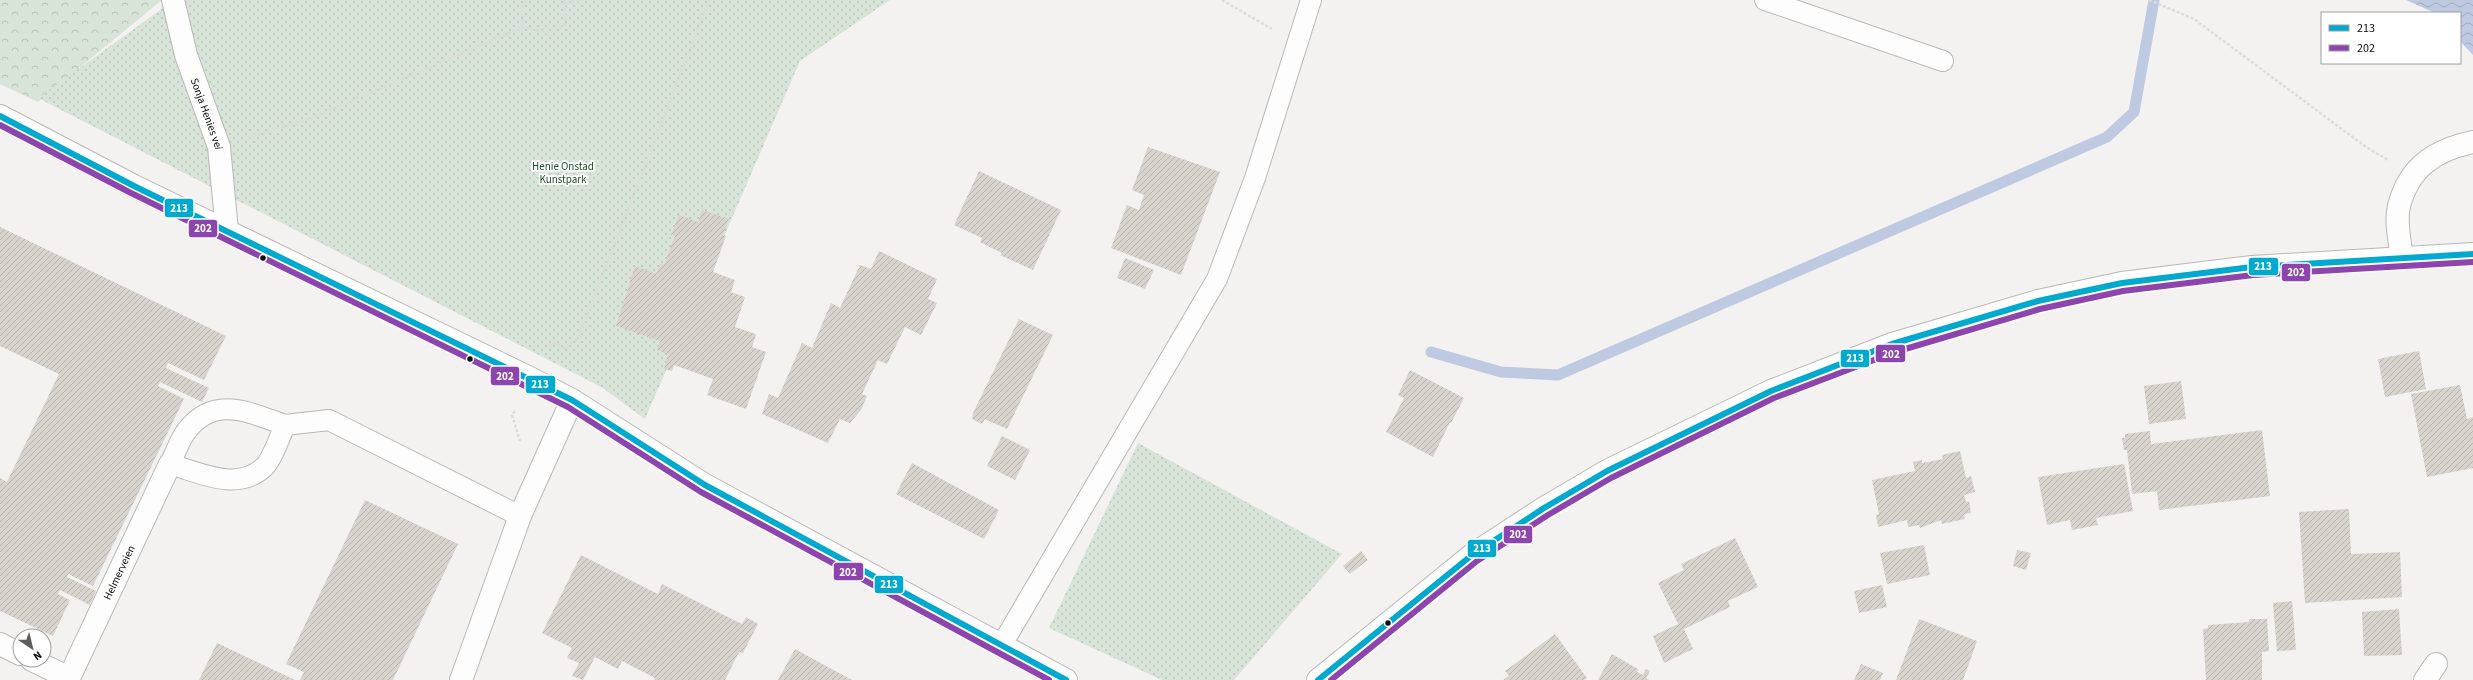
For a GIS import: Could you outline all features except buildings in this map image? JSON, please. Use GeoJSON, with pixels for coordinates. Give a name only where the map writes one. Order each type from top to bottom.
{"type":"FeatureCollection","features":[{"type":"Feature","properties":{"kind":"street","name":"Sonja Henies vei"},"geometry":{"type":"LineString","coordinates":[[173,0],[186,55],[219,147],[227,231]]}},
{"type":"Feature","properties":{"kind":"street"},"geometry":{"type":"LineString","coordinates":[[0,116],[134,186],[532,379],[572,400],[705,485],[1000,646],[1066,680]]}},
{"type":"Feature","properties":{"kind":"street"},"geometry":{"type":"LineString","coordinates":[[2402,258],[2398,225],[2399,206],[2413,174],[2429,158],[2473,142]]}},
{"type":"Feature","properties":{"kind":"street"},"geometry":{"type":"LineString","coordinates":[[1318,680],[1472,555],[1581,486],[1668,440],[1771,391],[1892,344],[2038,301],[2122,283],[2252,267],[2473,254]]}},
{"type":"Feature","properties":{"kind":"street"},"geometry":{"type":"LineString","coordinates":[[461,680],[520,516],[572,400]]}},
{"type":"Feature","properties":{"kind":"street","name":"Helmerveien"},"geometry":{"type":"LineString","coordinates":[[68,679],[170,464]]}},
{"type":"Feature","properties":{"kind":"street"},"geometry":{"type":"LineString","coordinates":[[0,644],[12,650]]}},
{"type":"Feature","properties":{"kind":"street"},"geometry":{"type":"LineString","coordinates":[[47,668],[68,679]]}},
{"type":"Feature","properties":{"kind":"lane"},"geometry":{"type":"LineString","coordinates":[[1000,646],[1217,279],[1255,178],[1311,0]]}},
{"type":"Feature","properties":{"kind":"lane"},"geometry":{"type":"LineString","coordinates":[[1765,0],[1943,61]]}},
{"type":"Feature","properties":{"kind":"lane"},"geometry":{"type":"LineString","coordinates":[[285,425],[265,466],[249,478],[230,481],[170,464],[185,434],[200,417],[214,411],[228,408],[285,425],[329,420],[520,516]]}},
{"type":"Feature","properties":{"kind":"path"},"geometry":{"type":"LineString","coordinates":[[523,27],[522,7],[528,0]]}},
{"type":"Feature","properties":{"kind":"path"},"geometry":{"type":"LineString","coordinates":[[219,147],[304,120],[523,27],[548,33],[565,25],[564,1],[580,0]]}},
{"type":"Feature","properties":{"kind":"path"},"geometry":{"type":"LineString","coordinates":[[550,348],[553,343],[565,348],[578,339],[709,0]]}},
{"type":"Feature","properties":{"kind":"path"},"geometry":{"type":"LineString","coordinates":[[1222,0],[1297,44]]}},
{"type":"Feature","properties":{"kind":"path"},"geometry":{"type":"LineString","coordinates":[[2149,0],[2194,19],[2366,147],[2413,174]]}},
{"type":"Feature","properties":{"kind":"green space"},"geometry":{"type":"Polygon","coordinates":[[[0,0],[162,0],[38,102],[0,84],[0,0]]]}},
{"type":"Feature","properties":{"kind":"green space","name":"Henie Onstad Kunstpark"},"geometry":{"type":"Polygon","coordinates":[[[174,0],[890,0],[800,61],[645,419],[603,388],[38,98],[174,0]]]}},
{"type":"Feature","properties":{"kind":"green space"},"geometry":{"type":"Polygon","coordinates":[[[1138,443],[1342,554],[1234,680],[1162,680],[1049,628],[1138,443]]]}},
{"type":"Feature","properties":{"kind":"water"},"geometry":{"type":"Polygon","coordinates":[[[2406,0],[2473,0],[2473,55],[2461,42],[2461,12],[2433,12],[2406,0]]]}},
{"type":"Feature","properties":{"kind":"waterway"},"geometry":{"type":"LineString","coordinates":[[1431,352],[1501,372],[1558,375],[2107,137],[2134,112],[2154,0]]}},
{"type":"Feature","properties":{"kind":"transit line","name":"213"},"geometry":{"type":"LineString","coordinates":[[0,116],[134,186],[572,400],[705,485],[1066,680]]}},
{"type":"Feature","properties":{"kind":"transit line","name":"202"},"geometry":{"type":"LineString","coordinates":[[0,125],[131,193],[568,407],[701,492],[1049,680]]}},
{"type":"Feature","properties":{"kind":"transit line","name":"213"},"geometry":{"type":"LineString","coordinates":[[1318,680],[1472,555],[1544,508],[1607,471],[1771,391],[1892,344],[2038,301],[2122,283],[2252,267],[2473,254]]}},
{"type":"Feature","properties":{"kind":"transit line","name":"202"},"geometry":{"type":"LineString","coordinates":[[1331,680],[1477,561],[1548,515],[1611,478],[1774,398],[1895,352],[2040,309],[2123,291],[2253,275],[2473,262]]}}]}
